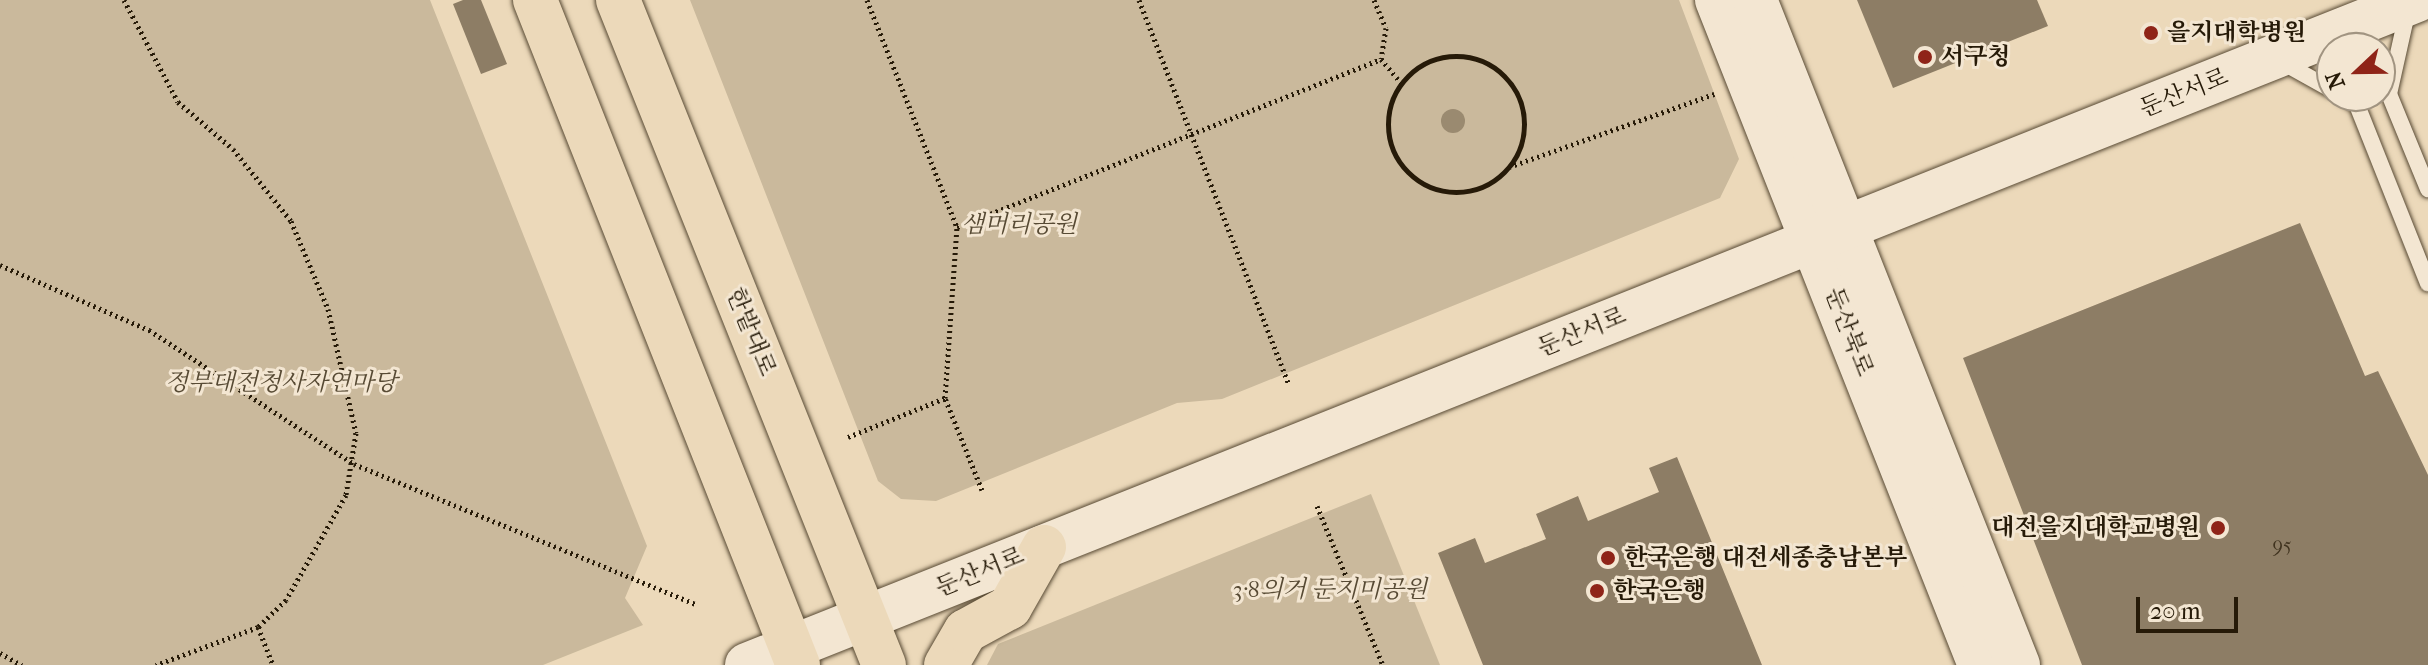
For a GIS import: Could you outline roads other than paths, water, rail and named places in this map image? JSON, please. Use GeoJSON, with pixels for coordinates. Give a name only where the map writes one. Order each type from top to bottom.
{"type":"FeatureCollection","features":[{"type":"Feature","properties":{"kind":"main road"},"geometry":{"type":"LineString","coordinates":[[535,0],[794,656]]}},
{"type":"Feature","properties":{"kind":"main road","name":"한밭대로"},"geometry":{"type":"LineString","coordinates":[[618,0],[884,665]]}},
{"type":"Feature","properties":{"kind":"main road","name":"둔산북로"},"geometry":{"type":"LineString","coordinates":[[1717,0],[1829,234],[2018,665]]}},
{"type":"Feature","properties":{"kind":"main road","name":"둔산북로"},"geometry":{"type":"LineString","coordinates":[[1755,0],[1829,234],[1980,665]]}},
{"type":"Feature","properties":{"kind":"main road","name":"둔산서로"},"geometry":{"type":"LineString","coordinates":[[747,665],[794,656],[865,618],[2413,2]]}},
{"type":"Feature","properties":{"kind":"main road"},"geometry":{"type":"LineString","coordinates":[[946,665],[966,631],[1010,607],[1044,547]]}},
{"type":"Feature","properties":{"kind":"lane"},"geometry":{"type":"LineString","coordinates":[[2413,2],[2389,94],[2428,189]]}},
{"type":"Feature","properties":{"kind":"lane"},"geometry":{"type":"LineString","coordinates":[[2274,57],[2316,81]]}},
{"type":"Feature","properties":{"kind":"lane"},"geometry":{"type":"LineString","coordinates":[[2360,112],[2428,283]]}},
{"type":"Feature","properties":{"kind":"place","name":"을지대학병원"},"geometry":{"type":"Point","coordinates":[2151,33]}},
{"type":"Feature","properties":{"kind":"place","name":"서구청"},"geometry":{"type":"Point","coordinates":[1925,57]}},
{"type":"Feature","properties":{"kind":"place","name":"대전을지대학교병원"},"geometry":{"type":"Point","coordinates":[2218,528]}},
{"type":"Feature","properties":{"kind":"place","name":"한국은행 대전세종충남본부"},"geometry":{"type":"Point","coordinates":[1608,558]}},
{"type":"Feature","properties":{"kind":"place","name":"한국은행"},"geometry":{"type":"Point","coordinates":[1597,591]}},
{"type":"Feature","properties":{"kind":"park label","name":"샘머리공원"},"geometry":{"type":"Point","coordinates":[1019,225]}},
{"type":"Feature","properties":{"kind":"park label","name":"정부대전청사자연마당"},"geometry":{"type":"Point","coordinates":[281,383]}},
{"type":"Feature","properties":{"kind":"park label","name":"3·8의거 둔지미공원"},"geometry":{"type":"Point","coordinates":[1330,590]}}]}
